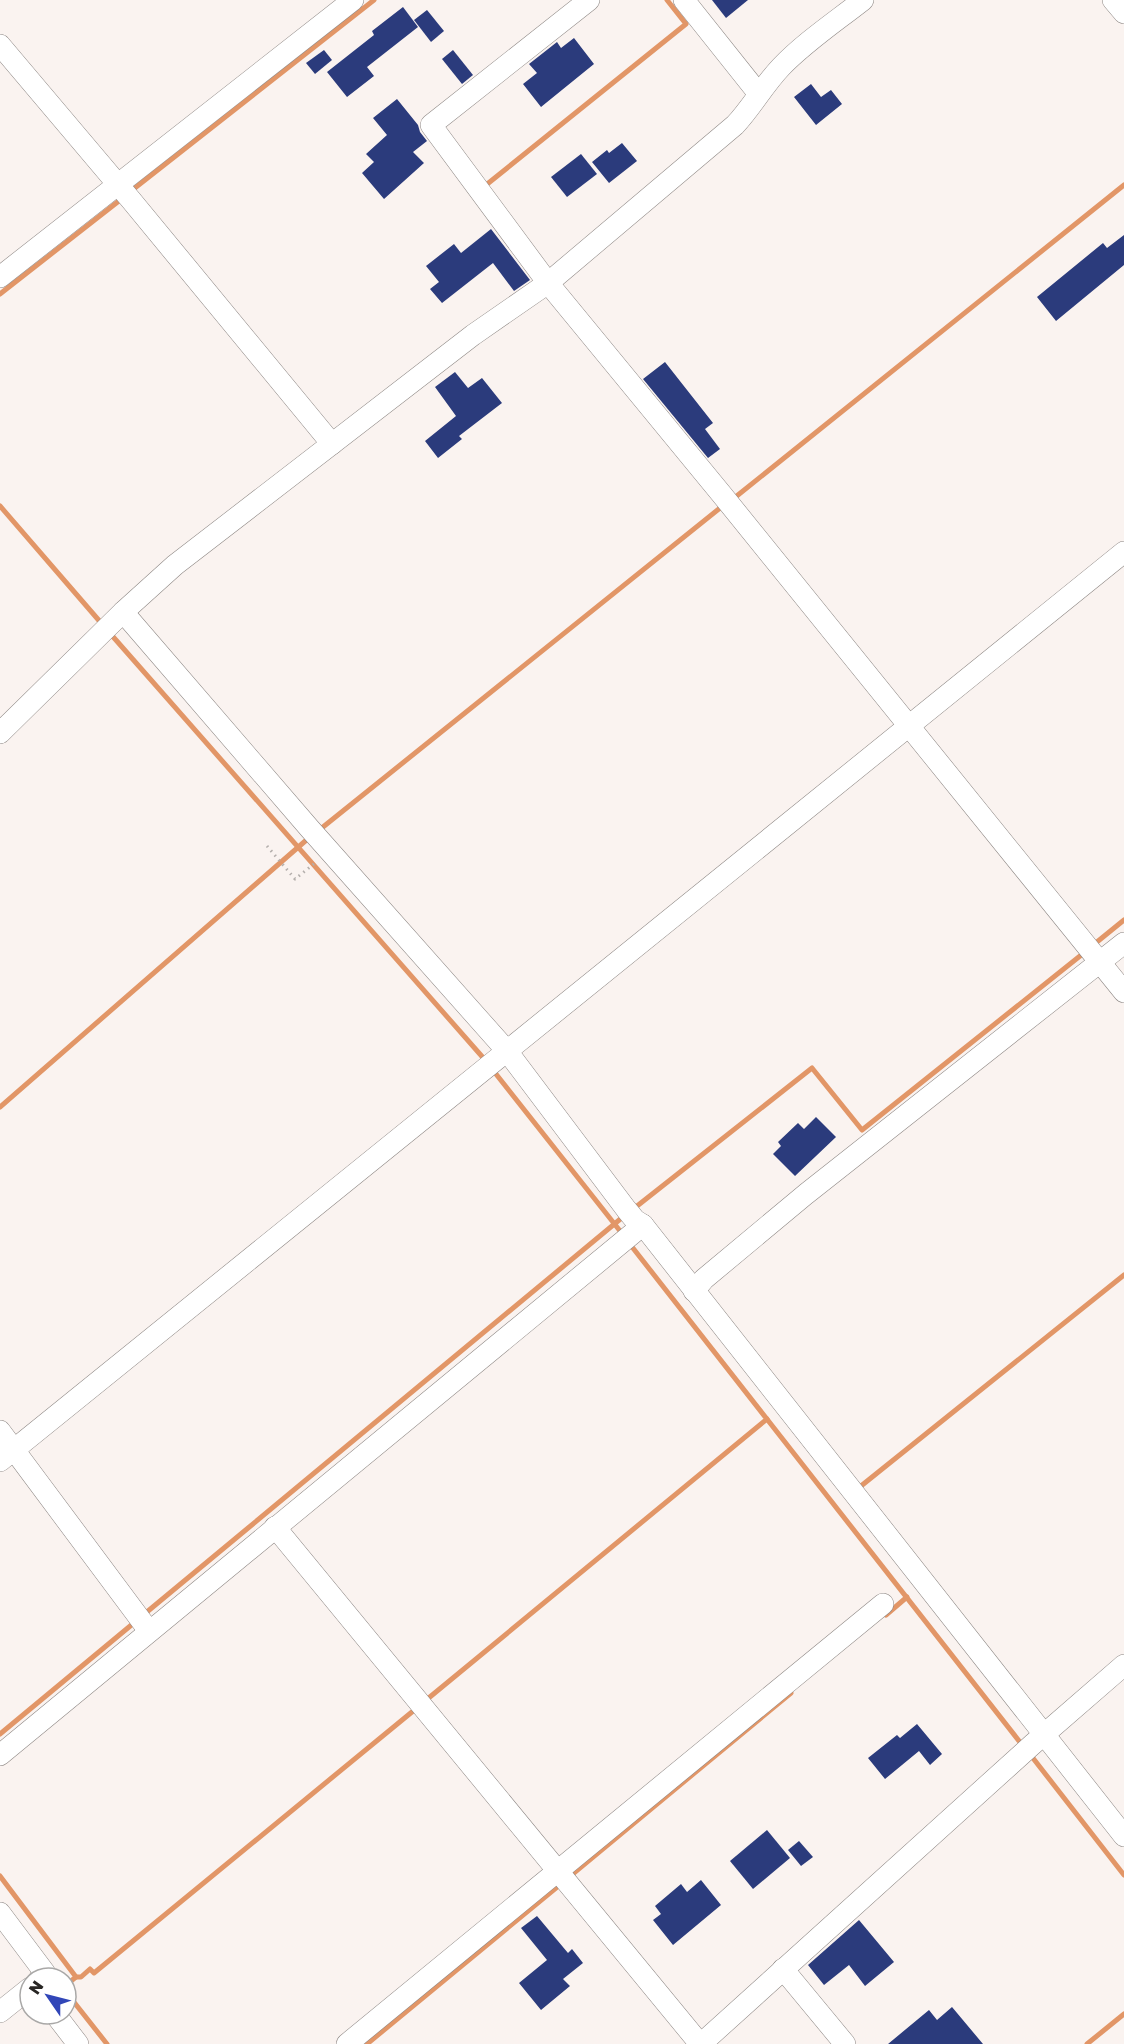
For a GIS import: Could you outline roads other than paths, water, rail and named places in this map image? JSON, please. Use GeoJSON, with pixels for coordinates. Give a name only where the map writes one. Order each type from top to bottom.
{"type":"FeatureCollection","features":[{"type":"Feature","properties":{"kind":"street"},"geometry":{"type":"LineString","coordinates":[[0,277],[123,191],[353,0]]}},
{"type":"Feature","properties":{"kind":"street"},"geometry":{"type":"LineString","coordinates":[[589,0],[431,125],[548,283],[1124,992]]}},
{"type":"Feature","properties":{"kind":"street"},"geometry":{"type":"LineString","coordinates":[[684,0],[758,93]]}},
{"type":"Feature","properties":{"kind":"street"},"geometry":{"type":"LineString","coordinates":[[0,733],[175,566],[473,335],[548,283],[735,125],[750,110],[758,93],[797,52],[863,0]]}},
{"type":"Feature","properties":{"kind":"street"},"geometry":{"type":"LineString","coordinates":[[1113,0],[1124,13]]}},
{"type":"Feature","properties":{"kind":"street"},"geometry":{"type":"LineString","coordinates":[[0,45],[332,444]]}},
{"type":"Feature","properties":{"kind":"street"},"geometry":{"type":"LineString","coordinates":[[7,1456],[1124,552]]}},
{"type":"Feature","properties":{"kind":"street"},"geometry":{"type":"LineString","coordinates":[[113,623],[314,833],[495,1061],[631,1226],[694,1291],[854,1491],[1033,1744],[1124,1836]]}},
{"type":"Feature","properties":{"kind":"street"},"geometry":{"type":"LineString","coordinates":[[694,1291],[704,1279],[1093,953],[1124,943]]}},
{"type":"Feature","properties":{"kind":"street"},"geometry":{"type":"LineString","coordinates":[[0,1755],[142,1623],[275,1527],[631,1226]]}},
{"type":"Feature","properties":{"kind":"street"},"geometry":{"type":"LineString","coordinates":[[0,1431],[7,1456],[142,1623]]}},
{"type":"Feature","properties":{"kind":"street"},"geometry":{"type":"LineString","coordinates":[[275,1527],[700,2044],[1124,1665]]}},
{"type":"Feature","properties":{"kind":"street"},"geometry":{"type":"LineString","coordinates":[[347,2044],[562,1878],[883,1604]]}},
{"type":"Feature","properties":{"kind":"street"},"geometry":{"type":"LineString","coordinates":[[0,1913],[40,1966]]}},
{"type":"Feature","properties":{"kind":"street"},"geometry":{"type":"LineString","coordinates":[[783,1969],[845,2044]]}},
{"type":"Feature","properties":{"kind":"street"},"geometry":{"type":"LineString","coordinates":[[0,2012],[18,1998]]}},
{"type":"Feature","properties":{"kind":"street"},"geometry":{"type":"LineString","coordinates":[[64,2026],[78,2044]]}},
{"type":"Feature","properties":{"kind":"waterway"},"geometry":{"type":"LineString","coordinates":[[131,191],[374,0]]}},
{"type":"Feature","properties":{"kind":"waterway"},"geometry":{"type":"LineString","coordinates":[[486,185],[686,24],[667,0]]}},
{"type":"Feature","properties":{"kind":"waterway"},"geometry":{"type":"LineString","coordinates":[[733,499],[1124,185]]}},
{"type":"Feature","properties":{"kind":"waterway"},"geometry":{"type":"LineString","coordinates":[[0,294],[124,197]]}},
{"type":"Feature","properties":{"kind":"waterway"},"geometry":{"type":"LineString","coordinates":[[318,831],[725,504]]}},
{"type":"Feature","properties":{"kind":"waterway"},"geometry":{"type":"LineString","coordinates":[[0,506],[102,624]]}},
{"type":"Feature","properties":{"kind":"waterway"},"geometry":{"type":"LineString","coordinates":[[108,631],[486,1061]]}},
{"type":"Feature","properties":{"kind":"waterway"},"geometry":{"type":"LineString","coordinates":[[0,1107],[311,836]]}},
{"type":"Feature","properties":{"kind":"waterway"},"geometry":{"type":"LineString","coordinates":[[1092,946],[1124,920]]}},
{"type":"Feature","properties":{"kind":"waterway"},"geometry":{"type":"LineString","coordinates":[[632,1210],[812,1068],[862,1130],[1085,952]]}},
{"type":"Feature","properties":{"kind":"waterway"},"geometry":{"type":"LineString","coordinates":[[492,1069],[624,1236]]}},
{"type":"Feature","properties":{"kind":"waterway"},"geometry":{"type":"LineString","coordinates":[[142,1616],[624,1216]]}},
{"type":"Feature","properties":{"kind":"waterway"},"geometry":{"type":"LineString","coordinates":[[629,1243],[1023,1746]]}},
{"type":"Feature","properties":{"kind":"waterway"},"geometry":{"type":"LineString","coordinates":[[856,1490],[1124,1275]]}},
{"type":"Feature","properties":{"kind":"waterway"},"geometry":{"type":"LineString","coordinates":[[425,1701],[767,1419]]}},
{"type":"Feature","properties":{"kind":"waterway"},"geometry":{"type":"LineString","coordinates":[[886,1615],[907,1597]]}},
{"type":"Feature","properties":{"kind":"waterway"},"geometry":{"type":"LineString","coordinates":[[0,1734],[135,1622]]}},
{"type":"Feature","properties":{"kind":"waterway"},"geometry":{"type":"LineString","coordinates":[[569,1877],[791,1693]]}},
{"type":"Feature","properties":{"kind":"waterway"},"geometry":{"type":"LineString","coordinates":[[78,1977],[90,1969],[94,1973],[418,1707]]}},
{"type":"Feature","properties":{"kind":"waterway"},"geometry":{"type":"LineString","coordinates":[[1029,1753],[1124,1875]]}},
{"type":"Feature","properties":{"kind":"waterway"},"geometry":{"type":"LineString","coordinates":[[0,1876],[68,1966]]}},
{"type":"Feature","properties":{"kind":"waterway"},"geometry":{"type":"LineString","coordinates":[[367,2044],[562,1883]]}},
{"type":"Feature","properties":{"kind":"waterway"},"geometry":{"type":"LineString","coordinates":[[78,2007],[107,2044]]}},
{"type":"Feature","properties":{"kind":"waterway"},"geometry":{"type":"LineString","coordinates":[[1087,2044],[1124,2014]]}}]}
